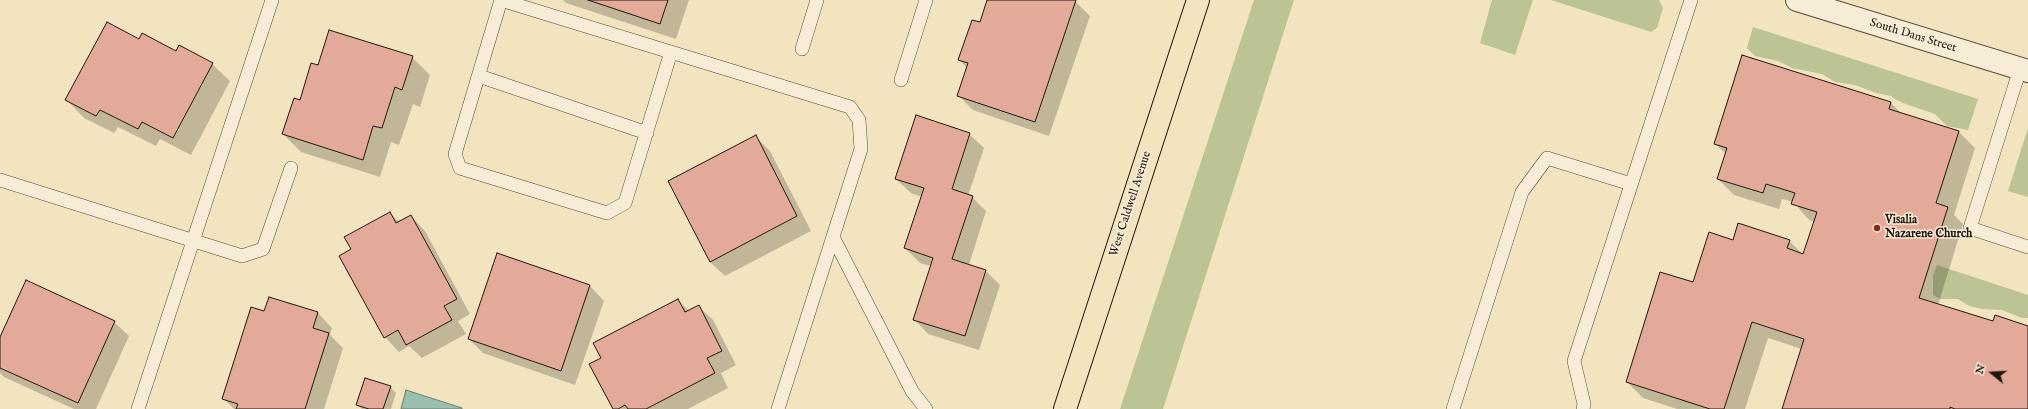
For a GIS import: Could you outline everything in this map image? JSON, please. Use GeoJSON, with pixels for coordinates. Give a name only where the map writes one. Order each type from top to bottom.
{"type":"FeatureCollection","features":[{"type":"Feature","properties":{"kind":"main road","name":"West Caldwell Avenue"},"geometry":{"type":"LineString","coordinates":[[1065,409],[1198,0]]}},
{"type":"Feature","properties":{"kind":"street","name":"South Dans Street"},"geometry":{"type":"LineString","coordinates":[[1797,0],[2024,70]]}},
{"type":"Feature","properties":{"kind":"lane"},"geometry":{"type":"LineString","coordinates":[[138,409],[272,0]]}},
{"type":"Feature","properties":{"kind":"lane"},"geometry":{"type":"LineString","coordinates":[[671,52],[625,203],[606,213],[460,168],[456,154],[501,0],[671,52],[850,107],[859,120],[861,149],[778,409]]}},
{"type":"Feature","properties":{"kind":"lane"},"geometry":{"type":"LineString","coordinates":[[802,49],[817,0]]}},
{"type":"Feature","properties":{"kind":"lane"},"geometry":{"type":"LineString","coordinates":[[901,80],[926,0]]}},
{"type":"Feature","properties":{"kind":"lane"},"geometry":{"type":"LineString","coordinates":[[1583,409],[1584,404],[1574,361],[1691,0]]}},
{"type":"Feature","properties":{"kind":"lane"},"geometry":{"type":"LineString","coordinates":[[2024,70],[1970,228],[2028,247]]}},
{"type":"Feature","properties":{"kind":"lane"},"geometry":{"type":"LineString","coordinates":[[479,76],[647,133]]}},
{"type":"Feature","properties":{"kind":"lane"},"geometry":{"type":"LineString","coordinates":[[1453,409],[1522,192],[1547,158],[1632,184]]}},
{"type":"Feature","properties":{"kind":"lane"},"geometry":{"type":"LineString","coordinates":[[0,180],[193,242],[242,256],[263,249],[291,168]]}},
{"type":"Feature","properties":{"kind":"lane"},"geometry":{"type":"LineString","coordinates":[[833,237],[912,391],[926,409]]}},
{"type":"Feature","properties":{"kind":"green space"},"geometry":{"type":"Polygon","coordinates":[[[1254,0],[1294,0],[1163,409],[1120,409],[1254,0]]]}},
{"type":"Feature","properties":{"kind":"green space"},"geometry":{"type":"Polygon","coordinates":[[[1492,0],[1533,0],[1515,55],[1480,43],[1492,0]]]}},
{"type":"Feature","properties":{"kind":"green space"},"geometry":{"type":"Polygon","coordinates":[[[1551,0],[1659,0],[1663,8],[1657,28],[1651,32],[1551,0]]]}},
{"type":"Feature","properties":{"kind":"green space"},"geometry":{"type":"Polygon","coordinates":[[[1753,27],[1978,99],[1968,130],[1947,126],[1935,114],[1900,102],[1891,96],[1876,93],[1855,85],[1835,82],[1822,74],[1792,68],[1778,61],[1755,56],[1747,48],[1753,27]]]}},
{"type":"Feature","properties":{"kind":"green space"},"geometry":{"type":"Polygon","coordinates":[[[2028,128],[2028,197],[2008,191],[2028,128]]]}},
{"type":"Feature","properties":{"kind":"green space"},"geometry":{"type":"Polygon","coordinates":[[[1937,265],[2028,295],[2028,318],[2022,318],[2002,310],[1982,309],[1969,306],[1958,299],[1940,299],[1933,295],[1933,275],[1937,265]]]}},
{"type":"Feature","properties":{"kind":"shaded area"},"geometry":{"type":"Polygon","coordinates":[[[406,390],[462,408],[462,409],[401,409],[406,390]]]}},
{"type":"Feature","properties":{"kind":"building"},"geometry":{"type":"Polygon","coordinates":[[[588,0],[668,0],[660,24],[588,0]]]}},
{"type":"Feature","properties":{"kind":"building"},"geometry":{"type":"Polygon","coordinates":[[[987,0],[1076,0],[1035,122],[957,96],[968,63],[958,60],[972,20],[980,22],[987,0]]]}},
{"type":"Feature","properties":{"kind":"building"},"geometry":{"type":"Polygon","coordinates":[[[107,22],[139,39],[142,33],[176,51],[179,45],[213,63],[173,138],[142,122],[138,129],[100,110],[96,116],[65,100],[107,22]]]}},
{"type":"Feature","properties":{"kind":"building"},"geometry":{"type":"Polygon","coordinates":[[[329,30],[413,56],[402,90],[395,87],[382,128],[373,126],[363,160],[282,134],[294,98],[300,100],[311,63],[318,65],[329,30]]]}},
{"type":"Feature","properties":{"kind":"building","name":"Visalia Nazarene Church"},"geometry":{"type":"Polygon","coordinates":[[[1742,55],[1891,102],[1889,109],[1959,131],[1936,203],[1948,207],[1919,298],[1993,321],[1995,315],[2028,326],[2028,409],[1955,409],[1950,407],[1950,409],[1782,409],[1804,339],[1752,322],[1724,409],[1710,409],[1626,382],[1660,272],[1693,282],[1709,232],[1733,240],[1738,223],[1790,240],[1787,248],[1803,254],[1817,212],[1791,204],[1795,193],[1766,184],[1763,193],[1717,179],[1727,148],[1714,144],[1742,55]]]}},
{"type":"Feature","properties":{"kind":"building"},"geometry":{"type":"Polygon","coordinates":[[[916,115],[970,133],[952,189],[973,196],[952,259],[986,270],[965,336],[913,320],[933,258],[904,248],[924,188],[895,179],[916,115]]]}},
{"type":"Feature","properties":{"kind":"building"},"geometry":{"type":"Polygon","coordinates":[[[756,135],[797,216],[710,262],[668,181],[756,135]]]}},
{"type":"Feature","properties":{"kind":"building"},"geometry":{"type":"Polygon","coordinates":[[[390,212],[396,223],[411,215],[457,299],[444,306],[452,320],[406,345],[398,330],[384,338],[339,256],[351,249],[344,237],[390,212]]]}},
{"type":"Feature","properties":{"kind":"building"},"geometry":{"type":"Polygon","coordinates":[[[497,253],[590,285],[561,371],[468,339],[497,253]]]}},
{"type":"Feature","properties":{"kind":"building"},"geometry":{"type":"Polygon","coordinates":[[[26,280],[115,321],[78,403],[0,368],[0,337],[26,280]]]}},
{"type":"Feature","properties":{"kind":"building"},"geometry":{"type":"Polygon","coordinates":[[[269,297],[318,312],[313,328],[329,333],[305,409],[236,409],[238,404],[222,399],[251,307],[264,311],[269,297]]]}},
{"type":"Feature","properties":{"kind":"building"},"geometry":{"type":"Polygon","coordinates":[[[678,299],[685,312],[699,305],[722,351],[707,358],[715,373],[646,409],[628,409],[625,405],[618,409],[613,409],[589,364],[601,358],[593,343],[678,299]]]}},
{"type":"Feature","properties":{"kind":"building"},"geometry":{"type":"Polygon","coordinates":[[[365,378],[391,386],[383,409],[369,409],[356,405],[365,378]]]}},
{"type":"Feature","properties":{"kind":"place","name":"Visalia Nazarene Church"},"geometry":{"type":"Point","coordinates":[1877,228]}}]}
